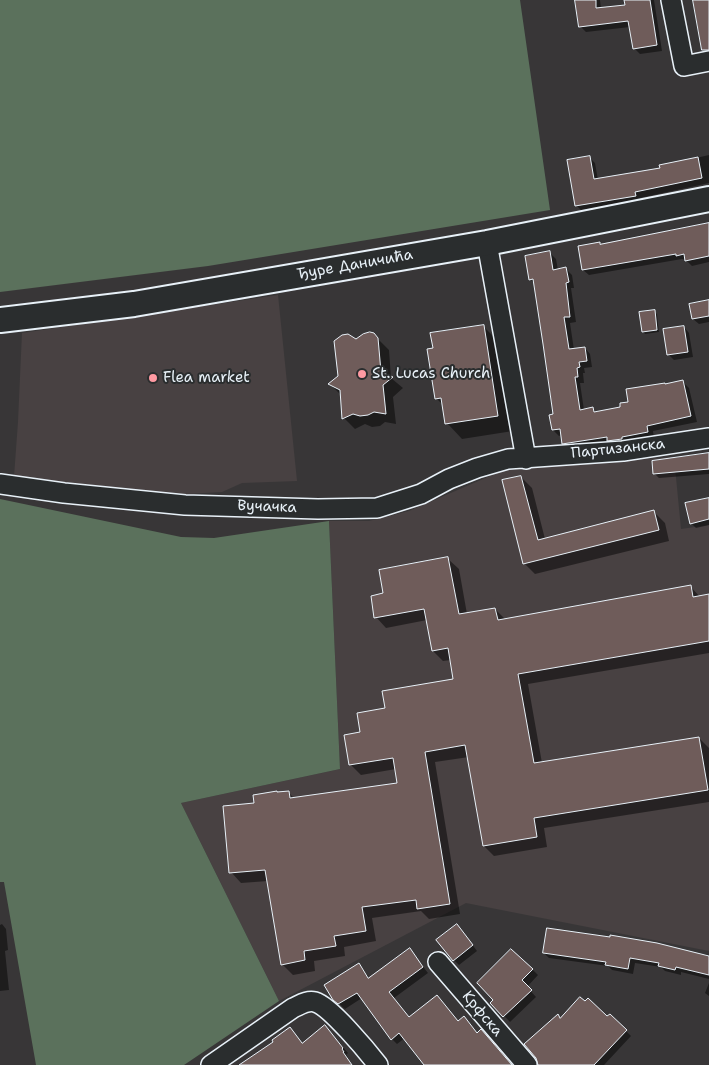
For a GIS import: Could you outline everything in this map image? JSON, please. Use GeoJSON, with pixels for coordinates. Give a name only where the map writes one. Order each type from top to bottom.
{"type":"FeatureCollection","features":[{"type":"Feature","properties":{"kind":"street"},"geometry":{"type":"LineString","coordinates":[[670,0],[684,66],[709,61]]}},
{"type":"Feature","properties":{"kind":"street","name":"Ђуре Даничића"},"geometry":{"type":"LineString","coordinates":[[0,320],[134,304],[487,243],[709,199]]}},
{"type":"Feature","properties":{"kind":"street"},"geometry":{"type":"LineString","coordinates":[[487,243],[526,458]]}},
{"type":"Feature","properties":{"kind":"street","name":"Партизанска"},"geometry":{"type":"LineString","coordinates":[[526,458],[624,451],[709,438]]}},
{"type":"Feature","properties":{"kind":"street","name":"Вучачка"},"geometry":{"type":"LineString","coordinates":[[0,484],[64,493],[185,504],[318,509],[377,508],[421,494],[449,479],[496,461],[526,458]]}},
{"type":"Feature","properties":{"kind":"street","name":"Крфска"},"geometry":{"type":"LineString","coordinates":[[438,962],[527,1065]]}},
{"type":"Feature","properties":{"kind":"street"},"geometry":{"type":"LineString","coordinates":[[211,1065],[293,1008],[305,1002],[314,1002],[326,1008],[378,1065]]}},
{"type":"Feature","properties":{"kind":"shaded area","name":"Flea market"},"geometry":{"type":"Polygon","coordinates":[[[278,295],[297,481],[242,483],[222,492],[185,494],[14,477],[22,333],[278,295]]]}},
{"type":"Feature","properties":{"kind":"shaded area"},"geometry":{"type":"Polygon","coordinates":[[[674,457],[681,529],[709,525],[709,951],[466,903],[279,1001],[181,803],[340,769],[329,521],[369,521],[409,511],[504,470],[674,457]]]}},
{"type":"Feature","properties":{"kind":"green space"},"geometry":{"type":"Polygon","coordinates":[[[0,0],[520,0],[550,210],[208,266],[0,292],[0,0]]]}},
{"type":"Feature","properties":{"kind":"green space"},"geometry":{"type":"Polygon","coordinates":[[[0,499],[181,537],[214,538],[329,521],[340,769],[181,803],[279,1001],[184,1065],[36,1065],[4,882],[0,882],[0,499]]]}},
{"type":"Feature","properties":{"kind":"building"},"geometry":{"type":"Polygon","coordinates":[[[575,0],[596,0],[596,8],[625,5],[624,0],[650,0],[657,45],[633,49],[628,21],[579,27],[575,0]]]}},
{"type":"Feature","properties":{"kind":"building"},"geometry":{"type":"Polygon","coordinates":[[[693,0],[709,0],[709,50],[702,50],[693,0]]]}},
{"type":"Feature","properties":{"kind":"building"},"geometry":{"type":"Polygon","coordinates":[[[590,156],[594,179],[660,168],[659,165],[698,157],[702,178],[635,192],[636,196],[575,206],[567,160],[590,156]]]}},
{"type":"Feature","properties":{"kind":"building"},"geometry":{"type":"Polygon","coordinates":[[[709,223],[709,256],[685,261],[684,254],[676,256],[676,254],[582,270],[578,246],[600,242],[600,244],[709,223]]]}},
{"type":"Feature","properties":{"kind":"building"},"geometry":{"type":"Polygon","coordinates":[[[550,251],[553,270],[566,267],[569,282],[566,283],[570,317],[564,317],[569,349],[585,347],[587,361],[579,362],[580,367],[577,368],[578,377],[575,377],[580,410],[593,407],[594,412],[620,407],[620,403],[628,402],[626,389],[683,380],[691,416],[647,426],[648,432],[622,437],[622,439],[607,441],[607,437],[562,444],[560,429],[552,430],[549,415],[553,414],[543,344],[533,279],[529,280],[525,256],[550,251]]]}},
{"type":"Feature","properties":{"kind":"building"},"geometry":{"type":"Polygon","coordinates":[[[709,300],[709,316],[692,319],[689,304],[709,300]]]}},
{"type":"Feature","properties":{"kind":"building"},"geometry":{"type":"Polygon","coordinates":[[[655,310],[657,330],[642,332],[639,312],[655,310]]]}},
{"type":"Feature","properties":{"kind":"building"},"geometry":{"type":"Polygon","coordinates":[[[484,325],[498,416],[445,424],[441,398],[435,399],[427,349],[433,348],[430,333],[484,325]]]}},
{"type":"Feature","properties":{"kind":"building"},"geometry":{"type":"Polygon","coordinates":[[[684,326],[688,352],[667,355],[663,329],[684,326]]]}},
{"type":"Feature","properties":{"kind":"building","name":"St. Lucas Church"},"geometry":{"type":"Polygon","coordinates":[[[370,332],[374,333],[378,338],[381,372],[393,377],[383,385],[386,414],[374,412],[360,416],[353,414],[342,419],[340,390],[328,384],[338,376],[334,341],[342,335],[348,334],[356,339],[370,332]]]}},
{"type":"Feature","properties":{"kind":"building"},"geometry":{"type":"Polygon","coordinates":[[[709,453],[709,469],[653,474],[652,461],[709,453]]]}},
{"type":"Feature","properties":{"kind":"building"},"geometry":{"type":"Polygon","coordinates":[[[521,476],[538,540],[654,510],[659,530],[523,564],[502,480],[521,476]]]}},
{"type":"Feature","properties":{"kind":"building"},"geometry":{"type":"Polygon","coordinates":[[[709,498],[709,519],[690,524],[685,503],[709,498]]]}},
{"type":"Feature","properties":{"kind":"building"},"geometry":{"type":"Polygon","coordinates":[[[448,557],[459,614],[495,608],[498,620],[691,585],[693,597],[709,594],[709,641],[518,674],[534,763],[699,737],[708,790],[534,818],[537,837],[483,846],[465,745],[425,752],[450,904],[417,909],[416,900],[362,907],[366,931],[334,936],[336,946],[304,951],[305,960],[281,965],[265,870],[229,873],[223,806],[254,803],[253,795],[277,791],[289,791],[290,798],[397,783],[393,758],[349,765],[344,735],[360,732],[357,713],[385,708],[382,691],[453,679],[448,648],[432,651],[424,609],[374,618],[371,596],[383,593],[379,570],[448,557]]]}},
{"type":"Feature","properties":{"kind":"building"},"geometry":{"type":"Polygon","coordinates":[[[457,924],[473,945],[453,961],[436,940],[457,924]]]}},
{"type":"Feature","properties":{"kind":"building"},"geometry":{"type":"Polygon","coordinates":[[[547,928],[610,937],[610,935],[657,943],[709,956],[709,975],[676,967],[675,970],[658,966],[659,963],[630,958],[628,969],[605,965],[606,962],[543,953],[547,928]]]}},
{"type":"Feature","properties":{"kind":"building"},"geometry":{"type":"Polygon","coordinates":[[[410,948],[423,967],[389,992],[409,1017],[437,995],[458,1021],[464,1016],[477,1033],[481,1029],[512,1065],[424,1065],[399,1033],[391,1040],[357,993],[338,1004],[333,1000],[324,985],[359,963],[368,978],[410,948]]]}},
{"type":"Feature","properties":{"kind":"building"},"geometry":{"type":"Polygon","coordinates":[[[511,949],[533,969],[522,980],[532,990],[503,1017],[490,1003],[493,1000],[477,983],[511,949]]]}},
{"type":"Feature","properties":{"kind":"building"},"geometry":{"type":"Polygon","coordinates":[[[580,997],[585,1001],[588,998],[607,1016],[610,1014],[627,1030],[594,1065],[538,1065],[536,1058],[524,1044],[558,1014],[560,1018],[580,997]]]}},
{"type":"Feature","properties":{"kind":"building"},"geometry":{"type":"Polygon","coordinates":[[[325,1025],[343,1048],[343,1052],[352,1065],[239,1065],[273,1042],[272,1040],[290,1027],[302,1043],[325,1025]]]}},
{"type":"Feature","properties":{"kind":"place","name":"St. Lucas Church"},"geometry":{"type":"Point","coordinates":[362,374]}},
{"type":"Feature","properties":{"kind":"place","name":"Flea market"},"geometry":{"type":"Point","coordinates":[153,378]}}]}
